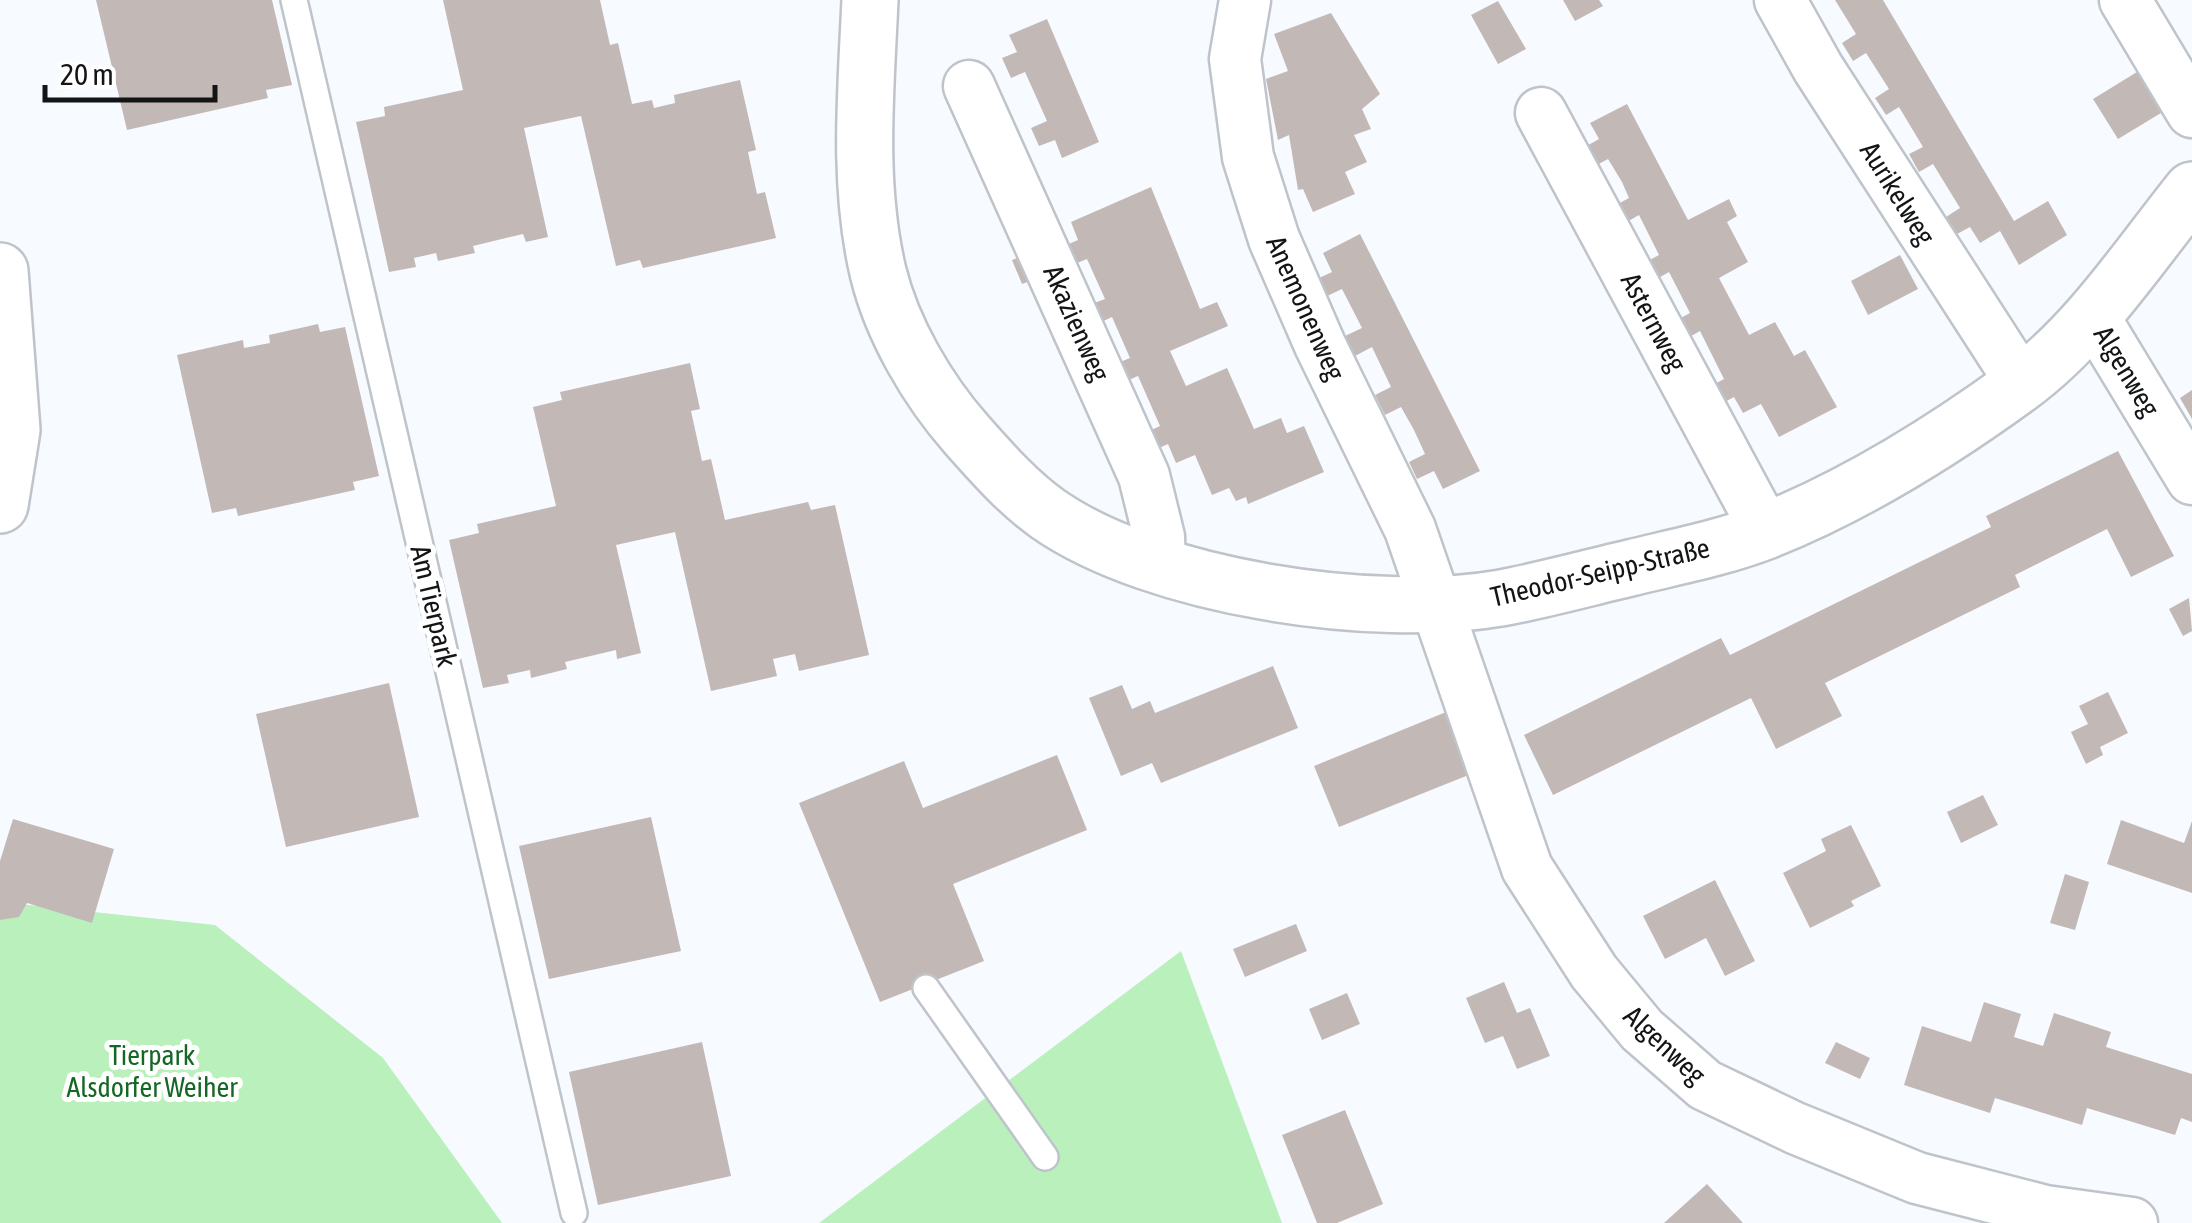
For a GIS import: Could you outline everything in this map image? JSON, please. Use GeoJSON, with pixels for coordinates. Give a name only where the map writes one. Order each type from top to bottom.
{"type":"FeatureCollection","features":[{"type":"Feature","properties":{"kind":"street","name":"Theodor-Seipp-Straße"},"geometry":{"type":"LineString","coordinates":[[870,0],[864,156],[878,273],[914,360],[950,416],[1020,491],[1084,536],[1160,567],[1253,589],[1348,603],[1498,598],[1695,553],[1766,530],[1894,467],[2022,384],[2092,314],[2192,190]]}},
{"type":"Feature","properties":{"kind":"street","name":"Anemonenweg"},"geometry":{"type":"LineString","coordinates":[[1245,0],[1235,59],[1248,157],[1269,222],[1320,345],[1410,529],[1436,601]]}},
{"type":"Feature","properties":{"kind":"street","name":"Aurikelweg"},"geometry":{"type":"LineString","coordinates":[[1780,0],[1818,68],[2022,384]]}},
{"type":"Feature","properties":{"kind":"street"},"geometry":{"type":"LineString","coordinates":[[2125,0],[2192,112]]}},
{"type":"Feature","properties":{"kind":"street","name":"Akazienweg"},"geometry":{"type":"LineString","coordinates":[[969,86],[1144,476],[1160,538],[1160,567]]}},
{"type":"Feature","properties":{"kind":"street","name":"Asternweg"},"geometry":{"type":"LineString","coordinates":[[1540,112],[1766,530]]}},
{"type":"Feature","properties":{"kind":"street"},"geometry":{"type":"LineString","coordinates":[[0,272],[12,430],[0,505]]}},
{"type":"Feature","properties":{"kind":"street","name":"Algenweg"},"geometry":{"type":"LineString","coordinates":[[2092,314],[2192,479]]}},
{"type":"Feature","properties":{"kind":"street","name":"Algenweg"},"geometry":{"type":"LineString","coordinates":[[1436,601],[1527,868],[1594,972],[1642,1030],[1705,1085],[1795,1128],[1916,1178],[2045,1211],[2132,1223]]}},
{"type":"Feature","properties":{"kind":"lane","name":"Am Tierpark"},"geometry":{"type":"LineString","coordinates":[[294,0],[574,1213]]}},
{"type":"Feature","properties":{"kind":"lane"},"geometry":{"type":"LineString","coordinates":[[926,988],[1046,1157]]}},
{"type":"Feature","properties":{"kind":"green space","name":"Tierpark Alsdorfer Weiher"},"geometry":{"type":"Polygon","coordinates":[[[0,902],[215,925],[383,1058],[502,1223],[0,1223],[0,902]]]}},
{"type":"Feature","properties":{"kind":"green space"},"geometry":{"type":"Polygon","coordinates":[[[1181,951],[1282,1223],[819,1223],[1181,951]]]}},
{"type":"Feature","properties":{"kind":"building"},"geometry":{"type":"Polygon","coordinates":[[[96,0],[272,0],[292,85],[266,90],[268,98],[127,130],[96,0]]]}},
{"type":"Feature","properties":{"kind":"building"},"geometry":{"type":"Polygon","coordinates":[[[443,0],[600,0],[610,45],[618,43],[632,104],[652,100],[654,108],[675,103],[674,95],[740,80],[756,150],[748,152],[757,194],[765,192],[776,238],[643,268],[640,260],[616,266],[581,116],[524,128],[548,237],[526,242],[523,234],[473,246],[475,253],[438,261],[436,253],[414,258],[416,267],[389,272],[356,122],[385,116],[384,107],[463,90],[443,0]]]}},
{"type":"Feature","properties":{"kind":"building"},"geometry":{"type":"Polygon","coordinates":[[[1563,0],[1599,0],[1603,6],[1575,21],[1563,0]]]}},
{"type":"Feature","properties":{"kind":"building"},"geometry":{"type":"Polygon","coordinates":[[[1835,0],[1883,0],[2014,221],[2048,201],[2067,235],[2019,265],[2000,231],[1980,243],[1970,227],[1957,234],[1946,217],[1960,208],[1933,164],[1919,172],[1909,154],[1923,147],[1899,107],[1886,115],[1875,98],[1889,89],[1866,53],[1853,61],[1842,43],[1856,34],[1835,0]]]}},
{"type":"Feature","properties":{"kind":"building"},"geometry":{"type":"Polygon","coordinates":[[[1498,1],[1526,49],[1498,64],[1471,15],[1498,1]]]}},
{"type":"Feature","properties":{"kind":"building"},"geometry":{"type":"Polygon","coordinates":[[[1331,13],[1380,94],[1362,109],[1371,129],[1354,135],[1367,162],[1345,172],[1355,194],[1313,212],[1303,189],[1298,190],[1289,135],[1278,140],[1266,79],[1288,71],[1274,34],[1331,13]]]}},
{"type":"Feature","properties":{"kind":"building"},"geometry":{"type":"Polygon","coordinates":[[[1047,19],[1099,142],[1062,158],[1055,140],[1039,146],[1031,128],[1047,121],[1025,72],[1011,78],[1002,58],[1017,52],[1009,35],[1047,19]]]}},
{"type":"Feature","properties":{"kind":"building"},"geometry":{"type":"Polygon","coordinates":[[[2137,72],[2161,113],[2118,139],[2093,99],[2137,72]]]}},
{"type":"Feature","properties":{"kind":"building"},"geometry":{"type":"Polygon","coordinates":[[[1627,104],[1688,220],[1729,199],[1737,216],[1727,222],[1748,262],[1719,278],[1749,335],[1775,322],[1794,356],[1805,350],[1837,407],[1779,437],[1761,404],[1743,413],[1734,397],[1721,404],[1711,386],[1724,379],[1700,331],[1686,339],[1677,320],[1690,313],[1669,272],[1655,280],[1646,262],[1659,255],[1639,215],[1625,223],[1616,205],[1629,198],[1622,182],[1608,159],[1595,166],[1585,147],[1599,139],[1590,123],[1627,104]]]}},
{"type":"Feature","properties":{"kind":"building"},"geometry":{"type":"Polygon","coordinates":[[[1151,187],[1200,309],[1217,302],[1228,326],[1170,351],[1186,386],[1227,368],[1254,429],[1281,418],[1287,433],[1304,426],[1324,472],[1248,504],[1246,497],[1236,501],[1229,488],[1212,495],[1195,455],[1176,463],[1168,444],[1152,451],[1145,433],[1160,426],[1138,376],[1122,383],[1115,364],[1130,358],[1112,317],[1097,324],[1089,305],[1105,299],[1087,259],[1072,265],[1064,246],[1078,240],[1071,222],[1151,187]]]}},
{"type":"Feature","properties":{"kind":"building"},"geometry":{"type":"Polygon","coordinates":[[[1360,234],[1480,471],[1443,489],[1434,471],[1417,479],[1409,462],[1425,454],[1414,430],[1401,407],[1385,415],[1375,395],[1391,387],[1372,347],[1355,356],[1345,336],[1362,328],[1342,289],[1325,297],[1317,279],[1332,272],[1323,253],[1360,234]]]}},
{"type":"Feature","properties":{"kind":"building"},"geometry":{"type":"Polygon","coordinates":[[[1900,255],[1918,289],[1868,315],[1851,281],[1900,255]]]}},
{"type":"Feature","properties":{"kind":"building"},"geometry":{"type":"Polygon","coordinates":[[[1023,256],[1033,280],[1022,284],[1012,260],[1023,256]]]}},
{"type":"Feature","properties":{"kind":"building"},"geometry":{"type":"Polygon","coordinates":[[[318,324],[320,332],[345,327],[379,476],[353,482],[355,490],[238,516],[236,508],[212,513],[177,355],[243,340],[244,348],[270,343],[269,335],[318,324]]]}},
{"type":"Feature","properties":{"kind":"building"},"geometry":{"type":"Polygon","coordinates":[[[690,363],[700,409],[691,411],[702,461],[711,459],[725,520],[808,502],[811,510],[835,505],[869,655],[799,671],[795,654],[773,659],[777,676],[711,691],[675,532],[616,545],[641,653],[617,659],[616,650],[565,662],[567,669],[531,678],[530,670],[507,675],[509,683],[483,688],[449,540],[479,533],[477,524],[556,506],[533,407],[562,400],[560,392],[690,363]]]}},
{"type":"Feature","properties":{"kind":"building"},"geometry":{"type":"Polygon","coordinates":[[[2192,390],[2192,419],[2180,398],[2192,390]]]}},
{"type":"Feature","properties":{"kind":"building"},"geometry":{"type":"Polygon","coordinates":[[[2118,451],[2174,556],[2131,577],[2107,529],[2015,575],[2020,587],[1825,683],[1842,716],[1776,749],[1751,698],[1553,795],[1524,735],[1721,638],[1730,655],[1991,527],[1986,516],[2118,451]]]}},
{"type":"Feature","properties":{"kind":"building"},"geometry":{"type":"Polygon","coordinates":[[[2189,598],[2192,631],[2183,636],[2169,609],[2189,598]]]}},
{"type":"Feature","properties":{"kind":"building"},"geometry":{"type":"Polygon","coordinates":[[[1273,666],[1298,728],[1161,783],[1152,763],[1121,776],[1089,698],[1122,685],[1132,709],[1150,701],[1155,713],[1273,666]]]}},
{"type":"Feature","properties":{"kind":"building"},"geometry":{"type":"Polygon","coordinates":[[[389,683],[419,817],[286,847],[256,714],[389,683]]]}},
{"type":"Feature","properties":{"kind":"building"},"geometry":{"type":"Polygon","coordinates":[[[2108,692],[2128,733],[2100,747],[2103,755],[2086,764],[2071,732],[2088,724],[2079,706],[2108,692]]]}},
{"type":"Feature","properties":{"kind":"building"},"geometry":{"type":"Polygon","coordinates":[[[1451,710],[1476,772],[1339,827],[1314,766],[1451,710]]]}},
{"type":"Feature","properties":{"kind":"building"},"geometry":{"type":"Polygon","coordinates":[[[1057,755],[1087,830],[953,884],[984,961],[880,1002],[799,803],[904,761],[923,808],[1057,755]]]}},
{"type":"Feature","properties":{"kind":"building"},"geometry":{"type":"Polygon","coordinates":[[[1983,795],[1998,825],[1961,843],[1947,812],[1983,795]]]}},
{"type":"Feature","properties":{"kind":"building"},"geometry":{"type":"Polygon","coordinates":[[[651,817],[681,951],[549,979],[519,846],[651,817]]]}},
{"type":"Feature","properties":{"kind":"building"},"geometry":{"type":"Polygon","coordinates":[[[13,819],[114,849],[92,923],[27,903],[19,917],[0,920],[0,861],[13,819]]]}},
{"type":"Feature","properties":{"kind":"building"},"geometry":{"type":"Polygon","coordinates":[[[2121,820],[2184,843],[2192,821],[2192,893],[2107,864],[2121,820]]]}},
{"type":"Feature","properties":{"kind":"building"},"geometry":{"type":"Polygon","coordinates":[[[1851,825],[1881,886],[1851,901],[1854,906],[1810,928],[1783,873],[1826,851],[1821,839],[1851,825]]]}},
{"type":"Feature","properties":{"kind":"building"},"geometry":{"type":"Polygon","coordinates":[[[2065,874],[2089,882],[2075,930],[2050,923],[2065,874]]]}},
{"type":"Feature","properties":{"kind":"building"},"geometry":{"type":"Polygon","coordinates":[[[1715,880],[1755,961],[1725,976],[1706,938],[1665,959],[1643,916],[1715,880]]]}},
{"type":"Feature","properties":{"kind":"building"},"geometry":{"type":"Polygon","coordinates":[[[1296,924],[1307,951],[1245,977],[1233,949],[1296,924]]]}},
{"type":"Feature","properties":{"kind":"building"},"geometry":{"type":"Polygon","coordinates":[[[1504,982],[1517,1013],[1530,1008],[1550,1056],[1517,1069],[1503,1036],[1485,1043],[1466,998],[1504,982]]]}},
{"type":"Feature","properties":{"kind":"building"},"geometry":{"type":"Polygon","coordinates":[[[1347,993],[1360,1024],[1322,1040],[1309,1009],[1347,993]]]}},
{"type":"Feature","properties":{"kind":"building"},"geometry":{"type":"Polygon","coordinates":[[[1984,1002],[2021,1014],[2014,1037],[2043,1046],[2054,1013],[2111,1032],[2106,1047],[2192,1074],[2192,1122],[2181,1118],[2175,1135],[2087,1108],[2082,1125],[1995,1098],[1990,1113],[1904,1085],[1922,1026],[1971,1042],[1984,1002]]]}},
{"type":"Feature","properties":{"kind":"building"},"geometry":{"type":"Polygon","coordinates":[[[702,1042],[731,1176],[598,1205],[569,1072],[702,1042]]]}},
{"type":"Feature","properties":{"kind":"building"},"geometry":{"type":"Polygon","coordinates":[[[1836,1042],[1870,1058],[1860,1079],[1825,1063],[1836,1042]]]}},
{"type":"Feature","properties":{"kind":"building"},"geometry":{"type":"Polygon","coordinates":[[[1345,1110],[1383,1204],[1337,1223],[1317,1223],[1282,1135],[1345,1110]]]}},
{"type":"Feature","properties":{"kind":"building"},"geometry":{"type":"Polygon","coordinates":[[[1707,1184],[1743,1223],[1664,1223],[1707,1184]]]}}]}
